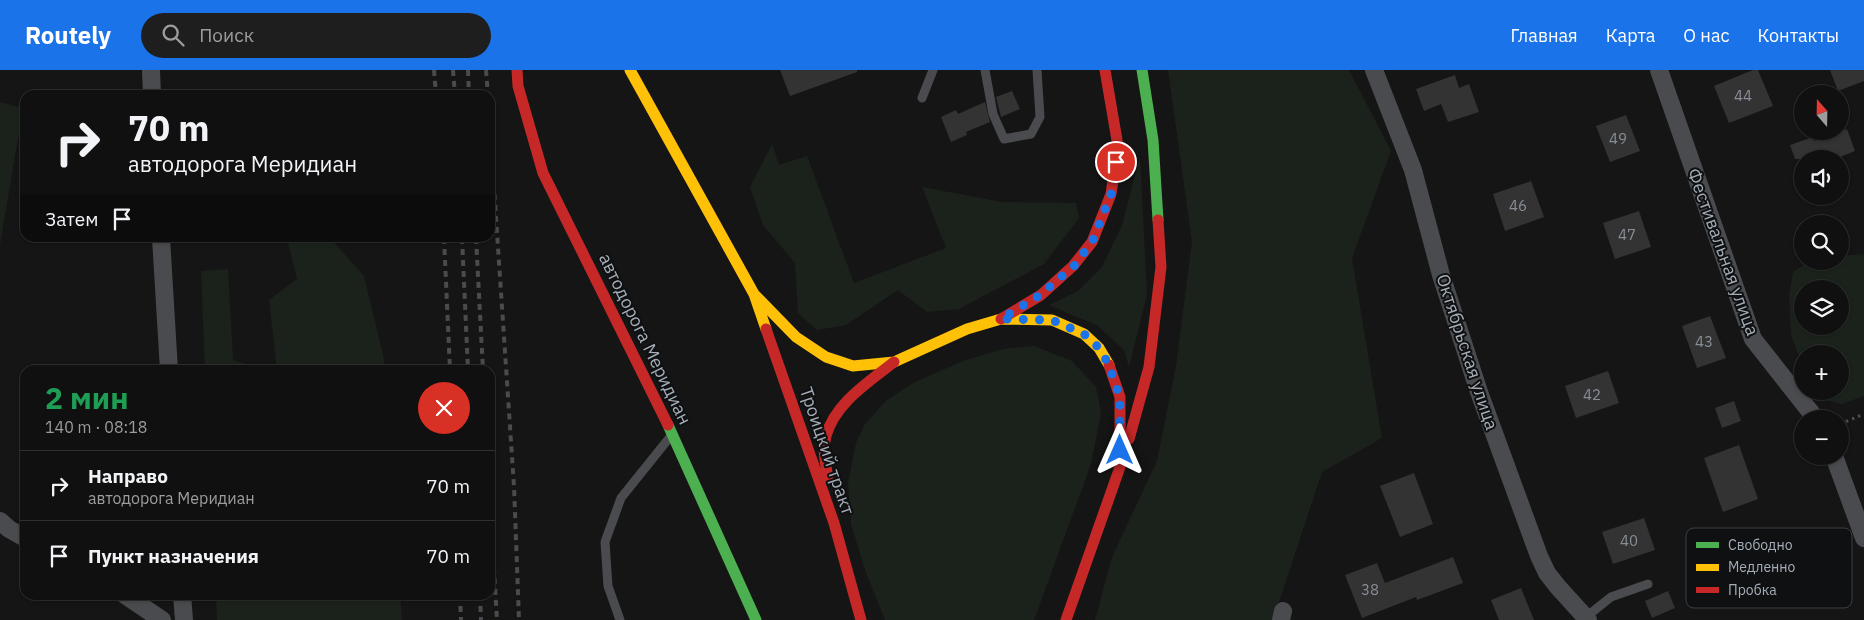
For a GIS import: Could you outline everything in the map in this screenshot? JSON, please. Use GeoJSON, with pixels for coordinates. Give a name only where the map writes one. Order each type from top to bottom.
{"type":"FeatureCollection","features":[{"type":"Feature","properties":{"kind":"main road","name":"автодорога Меридиан"},"geometry":{"type":"LineString","coordinates":[[516,70],[518,86],[543,173],[672,434],[756,620]]}},
{"type":"Feature","properties":{"kind":"main road","name":"Троицкий тракт"},"geometry":{"type":"LineString","coordinates":[[630,70],[754,294],[834,523],[862,620]]}},
{"type":"Feature","properties":{"kind":"main road"},"geometry":{"type":"LineString","coordinates":[[1001,319],[1040,295],[1074,266],[1092,242],[1111,194],[1118,146],[1105,70]]}},
{"type":"Feature","properties":{"kind":"main road"},"geometry":{"type":"LineString","coordinates":[[1120,468],[1149,367],[1161,266],[1153,140],[1142,70]]}},
{"type":"Feature","properties":{"kind":"main road","name":"Троицкий тракт"},"geometry":{"type":"LineString","coordinates":[[754,294],[796,337],[826,357],[853,366],[894,362],[967,329],[1001,319],[1052,320],[1084,334],[1099,348],[1109,365],[1120,398],[1120,468],[1066,620]]}},
{"type":"Feature","properties":{"kind":"main road"},"geometry":{"type":"LineString","coordinates":[[834,523],[825,461],[826,437],[835,415],[852,396],[894,362]]}},
{"type":"Feature","properties":{"kind":"main road"},"geometry":{"type":"LineString","coordinates":[[852,584],[869,620]]}},
{"type":"Feature","properties":{"kind":"street"},"geometry":{"type":"LineString","coordinates":[[150,70],[152,90]]}},
{"type":"Feature","properties":{"kind":"street","name":"Октябрьская улица"},"geometry":{"type":"LineString","coordinates":[[1374,70],[1413,170],[1441,275],[1473,374],[1539,556],[1558,587],[1587,618]]}},
{"type":"Feature","properties":{"kind":"street","name":"Фестивальная улица"},"geometry":{"type":"LineString","coordinates":[[1659,70],[1753,339],[1809,410]]}},
{"type":"Feature","properties":{"kind":"street"},"geometry":{"type":"LineString","coordinates":[[161,242],[168,365]]}},
{"type":"Feature","properties":{"kind":"street"},"geometry":{"type":"LineString","coordinates":[[1837,465],[1864,538]]}},
{"type":"Feature","properties":{"kind":"street"},"geometry":{"type":"LineString","coordinates":[[3,526],[20,535]]}},
{"type":"Feature","properties":{"kind":"street"},"geometry":{"type":"LineString","coordinates":[[132,600],[162,620]]}},
{"type":"Feature","properties":{"kind":"street"},"geometry":{"type":"LineString","coordinates":[[182,600],[184,620]]}},
{"type":"Feature","properties":{"kind":"lane"},"geometry":{"type":"LineString","coordinates":[[922,98],[933,70]]}},
{"type":"Feature","properties":{"kind":"lane"},"geometry":{"type":"LineString","coordinates":[[985,70],[984,74],[993,114],[1004,139],[1031,134],[1040,117],[1036,70]]}},
{"type":"Feature","properties":{"kind":"lane"},"geometry":{"type":"LineString","coordinates":[[620,620],[608,586],[605,542],[621,498],[672,434]]}},
{"type":"Feature","properties":{"kind":"lane"},"geometry":{"type":"LineString","coordinates":[[1587,618],[1611,598],[1648,584]]}},
{"type":"Feature","properties":{"kind":"path"},"geometry":{"type":"LineString","coordinates":[[1849,420],[1864,414]]}},
{"type":"Feature","properties":{"kind":"shaded area"},"geometry":{"type":"Polygon","coordinates":[[[1168,70],[1349,70],[1391,151],[1352,258],[1382,438],[1322,472],[1273,620],[1095,620],[1112,557],[1157,461],[1176,366],[1192,242],[1168,70]]]}},
{"type":"Feature","properties":{"kind":"shaded area"},"geometry":{"type":"Polygon","coordinates":[[[0,102],[20,107],[20,126],[0,245],[0,102]]]}},
{"type":"Feature","properties":{"kind":"shaded area"},"geometry":{"type":"Polygon","coordinates":[[[772,144],[779,165],[807,156],[854,283],[946,248],[922,187],[1002,202],[1076,203],[1079,218],[1044,264],[959,309],[927,312],[898,290],[846,325],[817,330],[798,313],[795,263],[763,225],[750,187],[772,144]]]}},
{"type":"Feature","properties":{"kind":"shaded area"},"geometry":{"type":"Polygon","coordinates":[[[1140,156],[1147,295],[1129,367],[1124,350],[1098,326],[1049,305],[1078,291],[1102,267],[1122,225],[1140,156]]]}},
{"type":"Feature","properties":{"kind":"shaded area"},"geometry":{"type":"Polygon","coordinates":[[[288,242],[334,242],[364,276],[384,365],[276,365],[269,300],[297,279],[288,242]]]}},
{"type":"Feature","properties":{"kind":"shaded area"},"geometry":{"type":"Polygon","coordinates":[[[1864,254],[1864,396],[1842,404],[1826,400],[1849,400],[1849,345],[1795,345],[1791,334],[1789,296],[1793,272],[1796,270],[1849,270],[1849,255],[1864,254]]]}},
{"type":"Feature","properties":{"kind":"shaded area"},"geometry":{"type":"Polygon","coordinates":[[[228,269],[233,360],[249,365],[205,365],[201,271],[228,269]]]}},
{"type":"Feature","properties":{"kind":"shaded area"},"geometry":{"type":"Polygon","coordinates":[[[1034,346],[1072,361],[1096,387],[1101,413],[1091,464],[1034,620],[885,620],[865,570],[851,524],[848,483],[856,443],[865,424],[887,400],[913,383],[963,361],[1003,349],[1034,346]]]}},
{"type":"Feature","properties":{"kind":"shaded area"},"geometry":{"type":"Polygon","coordinates":[[[216,600],[400,600],[402,620],[217,620],[216,600]]]}},
{"type":"Feature","properties":{"kind":"building"},"geometry":{"type":"Polygon","coordinates":[[[780,70],[857,70],[857,72],[790,96],[780,70]]]}},
{"type":"Feature","properties":{"kind":"building"},"geometry":{"type":"Polygon","coordinates":[[[1753,70],[1758,70],[1773,106],[1729,123],[1714,86],[1753,70]]]}},
{"type":"Feature","properties":{"kind":"building"},"geometry":{"type":"Polygon","coordinates":[[[1830,70],[1864,70],[1864,81],[1849,87],[1849,85],[1836,85],[1830,70]]]}},
{"type":"Feature","properties":{"kind":"building"},"geometry":{"type":"Polygon","coordinates":[[[1455,75],[1459,88],[1469,84],[1479,112],[1448,122],[1441,104],[1424,111],[1416,89],[1455,75]]]}},
{"type":"Feature","properties":{"kind":"building"},"geometry":{"type":"Polygon","coordinates":[[[1012,91],[1020,109],[1001,117],[996,97],[1012,91]]]}},
{"type":"Feature","properties":{"kind":"building"},"geometry":{"type":"Polygon","coordinates":[[[985,102],[990,122],[966,132],[967,135],[951,142],[941,117],[956,110],[958,114],[985,102]]]}},
{"type":"Feature","properties":{"kind":"building"},"geometry":{"type":"Polygon","coordinates":[[[1626,115],[1640,151],[1610,162],[1596,126],[1626,115]]]}},
{"type":"Feature","properties":{"kind":"building"},"geometry":{"type":"Polygon","coordinates":[[[1849,134],[1855,151],[1849,153],[1849,150],[1794,150],[1794,156],[1790,145],[1804,140],[1849,140],[1849,134]]]}},
{"type":"Feature","properties":{"kind":"building"},"geometry":{"type":"Polygon","coordinates":[[[1531,181],[1544,217],[1505,231],[1493,194],[1531,181]]]}},
{"type":"Feature","properties":{"kind":"building"},"geometry":{"type":"Polygon","coordinates":[[[1639,211],[1651,247],[1615,259],[1603,223],[1639,211]]]}},
{"type":"Feature","properties":{"kind":"building"},"geometry":{"type":"Polygon","coordinates":[[[1710,316],[1726,358],[1697,368],[1682,326],[1710,316]]]}},
{"type":"Feature","properties":{"kind":"building"},"geometry":{"type":"Polygon","coordinates":[[[1608,371],[1619,403],[1576,418],[1565,386],[1608,371]]]}},
{"type":"Feature","properties":{"kind":"building"},"geometry":{"type":"Polygon","coordinates":[[[1734,401],[1741,421],[1722,428],[1715,408],[1734,401]]]}},
{"type":"Feature","properties":{"kind":"building"},"geometry":{"type":"Polygon","coordinates":[[[1739,445],[1758,499],[1723,512],[1704,458],[1739,445]]]}},
{"type":"Feature","properties":{"kind":"building"},"geometry":{"type":"Polygon","coordinates":[[[1414,473],[1433,524],[1400,537],[1380,486],[1414,473]]]}},
{"type":"Feature","properties":{"kind":"building"},"geometry":{"type":"Polygon","coordinates":[[[1644,518],[1655,550],[1613,564],[1602,532],[1644,518]]]}},
{"type":"Feature","properties":{"kind":"building"},"geometry":{"type":"Polygon","coordinates":[[[1453,557],[1463,583],[1417,600],[1416,597],[1362,618],[1345,575],[1377,563],[1385,583],[1453,557]]]}},
{"type":"Feature","properties":{"kind":"building"},"geometry":{"type":"Polygon","coordinates":[[[1521,588],[1534,620],[1499,620],[1491,600],[1521,588]]]}},
{"type":"Feature","properties":{"kind":"building"},"geometry":{"type":"Polygon","coordinates":[[[1668,591],[1675,608],[1652,618],[1645,601],[1668,591]]]}},
{"type":"Feature","properties":{"kind":"railway"},"geometry":{"type":"LineString","coordinates":[[434,70],[436,90]]}},
{"type":"Feature","properties":{"kind":"railway"},"geometry":{"type":"LineString","coordinates":[[453,70],[455,90]]}},
{"type":"Feature","properties":{"kind":"railway"},"geometry":{"type":"LineString","coordinates":[[468,70],[469,90]]}},
{"type":"Feature","properties":{"kind":"railway"},"geometry":{"type":"LineString","coordinates":[[486,70],[488,90]]}},
{"type":"Feature","properties":{"kind":"railway"},"geometry":{"type":"LineString","coordinates":[[495,203],[514,486],[519,620]]}},
{"type":"Feature","properties":{"kind":"railway"},"geometry":{"type":"LineString","coordinates":[[444,242],[450,365]]}},
{"type":"Feature","properties":{"kind":"railway"},"geometry":{"type":"LineString","coordinates":[[462,242],[468,365]]}},
{"type":"Feature","properties":{"kind":"railway"},"geometry":{"type":"LineString","coordinates":[[476,242],[483,365]]}},
{"type":"Feature","properties":{"kind":"railway"},"geometry":{"type":"LineString","coordinates":[[495,586],[497,620]]}},
{"type":"Feature","properties":{"kind":"railway"},"geometry":{"type":"LineString","coordinates":[[460,600],[461,620]]}},
{"type":"Feature","properties":{"kind":"railway"},"geometry":{"type":"LineString","coordinates":[[480,600],[481,620]]}},
{"type":"Feature","properties":{"kind":"traffic: fast"},"geometry":{"type":"LineString","coordinates":[[1142,70],[1153,140],[1158,220]]}},
{"type":"Feature","properties":{"kind":"traffic: fast"},"geometry":{"type":"LineString","coordinates":[[668,425],[756,620]]}},
{"type":"Feature","properties":{"kind":"traffic: slow"},"geometry":{"type":"LineString","coordinates":[[630,70],[754,294],[766,329]]}},
{"type":"Feature","properties":{"kind":"traffic: slow"},"geometry":{"type":"LineString","coordinates":[[754,294],[796,337],[826,357],[853,366],[894,362],[967,329],[1001,319],[1052,320],[1084,334],[1099,348],[1109,365]]}},
{"type":"Feature","properties":{"kind":"traffic: jam"},"geometry":{"type":"LineString","coordinates":[[517,70],[518,86],[543,173],[668,425]]}},
{"type":"Feature","properties":{"kind":"traffic: jam"},"geometry":{"type":"LineString","coordinates":[[1001,319],[1041,295],[1073,266],[1092,242],[1111,194],[1118,146],[1105,70]]}},
{"type":"Feature","properties":{"kind":"traffic: jam"},"geometry":{"type":"LineString","coordinates":[[1129,439],[1149,367],[1161,267],[1158,220]]}},
{"type":"Feature","properties":{"kind":"traffic: jam"},"geometry":{"type":"LineString","coordinates":[[766,329],[834,523],[861,620]]}},
{"type":"Feature","properties":{"kind":"traffic: jam"},"geometry":{"type":"LineString","coordinates":[[828,479],[824,447],[830,424],[854,394],[894,362]]}},
{"type":"Feature","properties":{"kind":"traffic: jam"},"geometry":{"type":"LineString","coordinates":[[1066,620],[1120,467],[1120,397],[1109,365]]}},
{"type":"Feature","properties":{"kind":"route"},"geometry":{"type":"LineString","coordinates":[[1116,162],[1111,194],[1092,242],[1074,266],[1040,295],[1001,319],[1052,320],[1084,334],[1099,348],[1109,365],[1120,398],[1120,450]]}}]}
